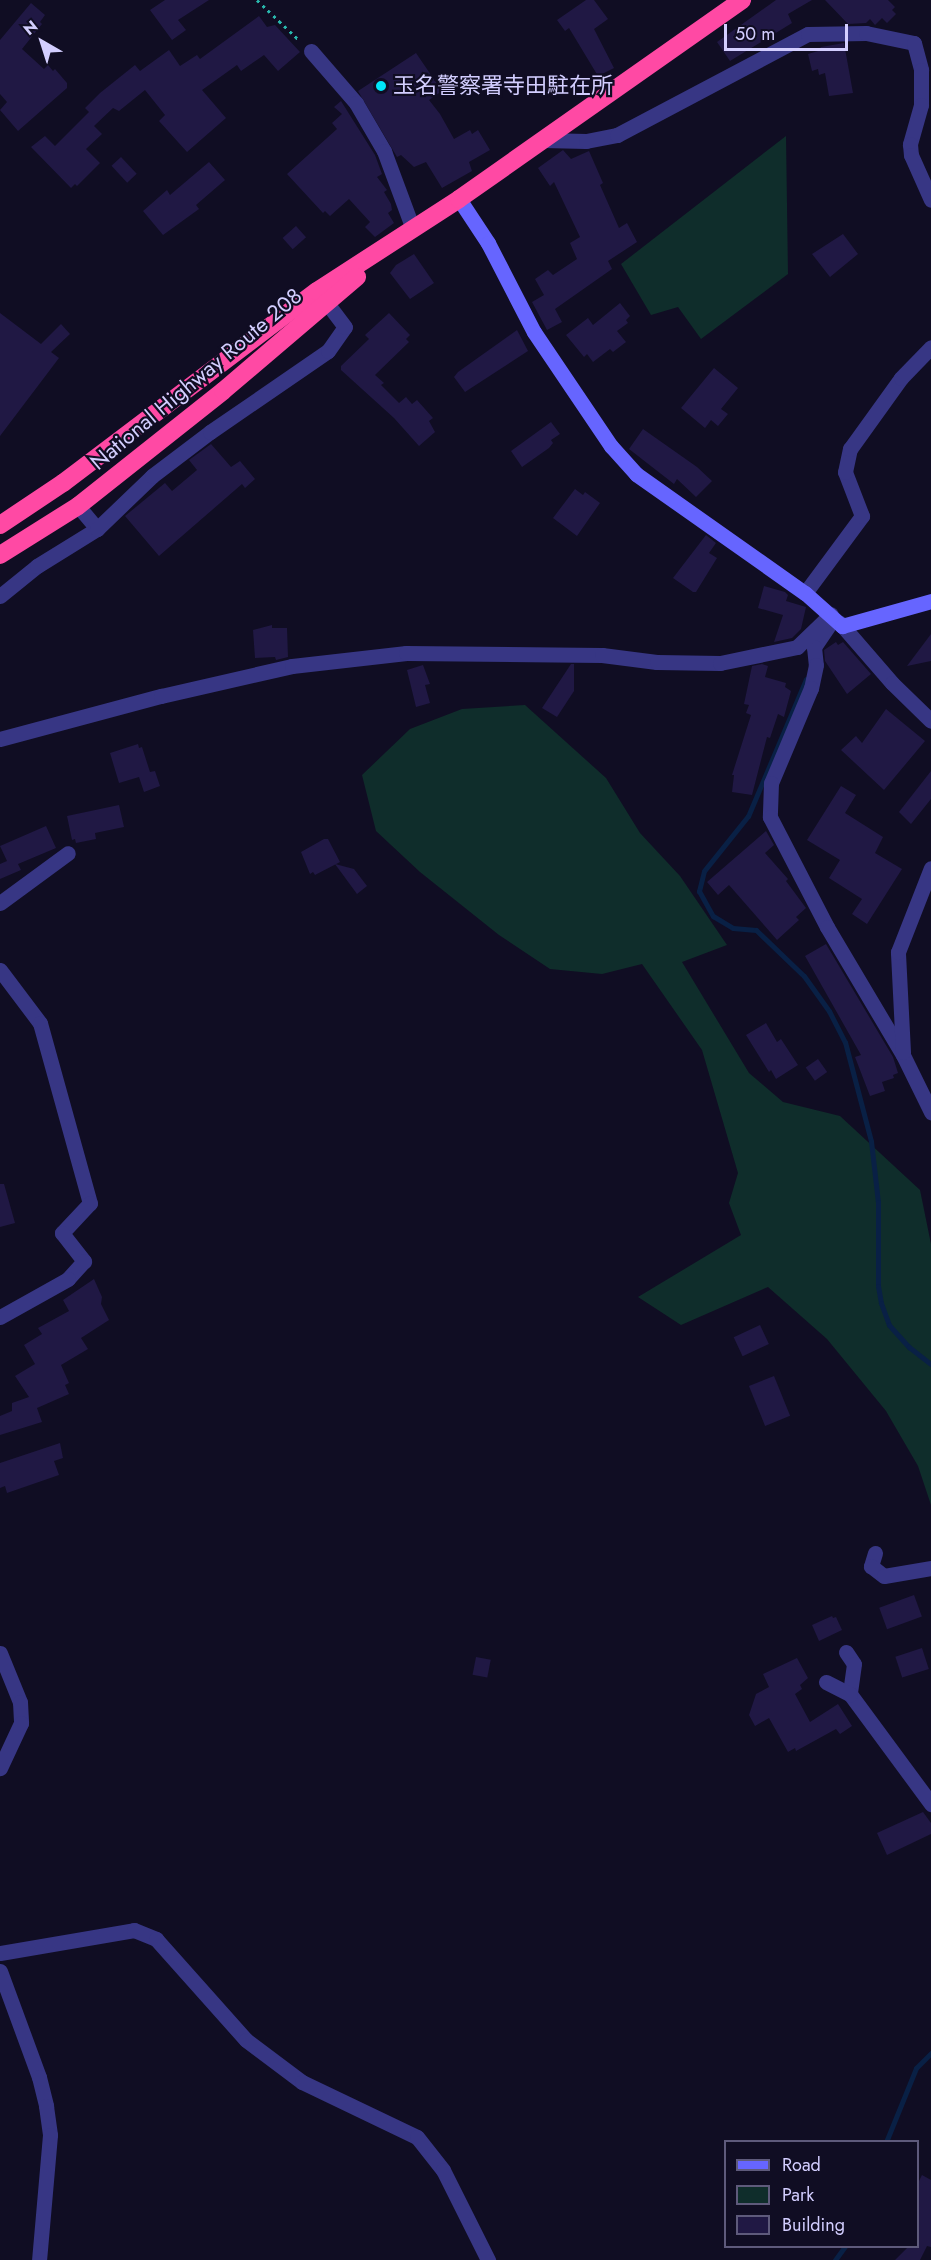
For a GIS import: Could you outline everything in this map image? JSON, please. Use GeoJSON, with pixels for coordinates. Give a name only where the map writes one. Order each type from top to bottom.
{"type":"FeatureCollection","features":[{"type":"Feature","properties":{"kind":"highway","name":"National Highway Route 208"},"geometry":{"type":"LineString","coordinates":[[3,519],[72,477],[317,291],[459,199],[742,0]]}},
{"type":"Feature","properties":{"kind":"highway","name":"National Highway Route 208"},"geometry":{"type":"LineString","coordinates":[[0,555],[78,506],[223,392],[413,229]]}},
{"type":"Feature","properties":{"kind":"street"},"geometry":{"type":"LineString","coordinates":[[543,140],[586,141],[617,135],[808,34],[866,33],[914,43],[921,70],[921,105],[910,144],[911,155],[931,201]]}},
{"type":"Feature","properties":{"kind":"street"},"geometry":{"type":"LineString","coordinates":[[311,51],[356,103],[384,151],[413,229]]}},
{"type":"Feature","properties":{"kind":"street"},"geometry":{"type":"LineString","coordinates":[[459,199],[488,243],[534,332],[611,446],[636,474],[805,593],[835,618],[892,683],[931,722]]}},
{"type":"Feature","properties":{"kind":"street"},"geometry":{"type":"LineString","coordinates":[[0,596],[38,566],[97,529],[152,476],[210,432],[328,351],[345,327],[326,302]]}},
{"type":"Feature","properties":{"kind":"street"},"geometry":{"type":"LineString","coordinates":[[805,593],[862,516],[845,472],[850,449],[901,378],[931,347]]}},
{"type":"Feature","properties":{"kind":"street"},"geometry":{"type":"LineString","coordinates":[[78,506],[97,529]]}},
{"type":"Feature","properties":{"kind":"street"},"geometry":{"type":"LineString","coordinates":[[835,618],[842,626],[931,602]]}},
{"type":"Feature","properties":{"kind":"street"},"geometry":{"type":"LineString","coordinates":[[0,739],[161,696],[292,666],[406,653],[602,655],[657,662],[720,663],[797,647],[835,618]]}},
{"type":"Feature","properties":{"kind":"street"},"geometry":{"type":"LineString","coordinates":[[835,618],[814,647],[816,665],[811,688],[771,783],[770,817],[827,927],[903,1054],[931,1112]]}},
{"type":"Feature","properties":{"kind":"street"},"geometry":{"type":"LineString","coordinates":[[0,903],[68,853]]}},
{"type":"Feature","properties":{"kind":"street"},"geometry":{"type":"LineString","coordinates":[[903,1054],[898,952],[931,868]]}},
{"type":"Feature","properties":{"kind":"street"},"geometry":{"type":"LineString","coordinates":[[0,970],[40,1023],[90,1203],[62,1233],[84,1261],[68,1279],[0,1317]]}},
{"type":"Feature","properties":{"kind":"street"},"geometry":{"type":"LineString","coordinates":[[875,1553],[871,1566],[884,1576],[931,1568]]}},
{"type":"Feature","properties":{"kind":"street"},"geometry":{"type":"LineString","coordinates":[[846,1652],[854,1664],[850,1694],[868,1728],[931,1804]]}},
{"type":"Feature","properties":{"kind":"street"},"geometry":{"type":"LineString","coordinates":[[0,1653],[20,1702],[21,1723],[0,1768]]}},
{"type":"Feature","properties":{"kind":"street"},"geometry":{"type":"LineString","coordinates":[[826,1682],[850,1694]]}},
{"type":"Feature","properties":{"kind":"street"},"geometry":{"type":"LineString","coordinates":[[0,1953],[134,1930],[156,1939],[246,2040],[302,2082],[417,2137],[443,2170],[488,2260]]}},
{"type":"Feature","properties":{"kind":"street"},"geometry":{"type":"LineString","coordinates":[[0,1971],[39,2077],[50,2135],[39,2260]]}},
{"type":"Feature","properties":{"kind":"path"},"geometry":{"type":"LineString","coordinates":[[257,0],[311,51]]}},
{"type":"Feature","properties":{"kind":"green space"},"geometry":{"type":"Polygon","coordinates":[[[786,136],[788,274],[701,339],[678,307],[651,315],[621,264],[786,136]]]}},
{"type":"Feature","properties":{"kind":"green space"},"geometry":{"type":"Polygon","coordinates":[[[525,705],[606,778],[640,833],[680,876],[727,945],[682,962],[749,1073],[783,1102],[840,1116],[920,1190],[931,1244],[931,1505],[918,1466],[886,1411],[827,1339],[768,1287],[681,1325],[638,1297],[741,1235],[729,1203],[738,1173],[702,1050],[642,964],[602,974],[550,969],[499,935],[420,872],[376,831],[362,775],[410,729],[462,709],[525,705]]]}},
{"type":"Feature","properties":{"kind":"building"},"geometry":{"type":"Polygon","coordinates":[[[165,0],[209,0],[178,20],[186,30],[172,40],[150,10],[165,0]]]}},
{"type":"Feature","properties":{"kind":"building"},"geometry":{"type":"Polygon","coordinates":[[[586,0],[594,0],[608,19],[594,29],[614,68],[598,76],[569,28],[565,31],[557,20],[586,0]]]}},
{"type":"Feature","properties":{"kind":"building"},"geometry":{"type":"Polygon","coordinates":[[[776,0],[812,0],[788,14],[792,23],[730,61],[717,42],[776,0]]]}},
{"type":"Feature","properties":{"kind":"building"},"geometry":{"type":"Polygon","coordinates":[[[825,0],[888,0],[895,7],[892,10],[896,14],[887,23],[882,18],[875,25],[870,19],[866,23],[848,24],[825,0]]]}},
{"type":"Feature","properties":{"kind":"building"},"geometry":{"type":"Polygon","coordinates":[[[31,3],[45,15],[40,22],[42,24],[22,49],[44,69],[48,65],[53,71],[55,69],[67,83],[67,88],[18,131],[0,110],[7,102],[0,94],[0,40],[31,3]]]}},
{"type":"Feature","properties":{"kind":"building"},"geometry":{"type":"Polygon","coordinates":[[[259,16],[267,27],[275,25],[300,52],[278,71],[264,55],[241,71],[237,65],[202,90],[226,118],[187,152],[159,121],[165,115],[145,90],[119,111],[113,108],[94,126],[102,134],[86,149],[100,163],[77,186],[75,184],[71,188],[31,147],[45,136],[55,146],[89,112],[85,108],[135,65],[140,71],[169,50],[180,66],[197,55],[200,59],[259,16]]]}},
{"type":"Feature","properties":{"kind":"building"},"geometry":{"type":"Polygon","coordinates":[[[844,43],[853,93],[829,96],[825,73],[819,75],[818,69],[812,71],[808,54],[818,51],[821,47],[844,43]]]}},
{"type":"Feature","properties":{"kind":"building"},"geometry":{"type":"Polygon","coordinates":[[[416,53],[442,91],[429,100],[454,139],[470,130],[472,134],[478,130],[490,150],[469,162],[472,171],[442,188],[426,162],[414,167],[401,155],[397,157],[358,91],[416,53]]]}},
{"type":"Feature","properties":{"kind":"building"},"geometry":{"type":"Polygon","coordinates":[[[341,101],[375,155],[382,174],[377,177],[387,190],[384,192],[391,204],[392,210],[388,213],[394,223],[375,237],[365,227],[370,222],[349,199],[330,216],[325,211],[323,213],[287,174],[337,129],[332,123],[342,114],[334,107],[341,101]]]}},
{"type":"Feature","properties":{"kind":"building"},"geometry":{"type":"Polygon","coordinates":[[[563,150],[571,159],[589,151],[603,183],[600,185],[619,228],[627,223],[637,242],[608,261],[612,269],[555,309],[562,322],[547,330],[532,302],[544,295],[535,279],[548,270],[553,275],[577,259],[570,243],[580,237],[554,182],[550,186],[538,168],[563,150]]]}},
{"type":"Feature","properties":{"kind":"building"},"geometry":{"type":"Polygon","coordinates":[[[121,157],[137,174],[127,183],[111,166],[121,157]]]}},
{"type":"Feature","properties":{"kind":"building"},"geometry":{"type":"Polygon","coordinates":[[[209,162],[225,180],[196,205],[199,209],[163,235],[143,211],[167,190],[170,195],[209,162]]]}},
{"type":"Feature","properties":{"kind":"building"},"geometry":{"type":"Polygon","coordinates":[[[296,226],[306,237],[293,249],[283,238],[296,226]]]}},
{"type":"Feature","properties":{"kind":"building"},"geometry":{"type":"Polygon","coordinates":[[[843,234],[858,254],[830,277],[812,254],[843,234]]]}},
{"type":"Feature","properties":{"kind":"building"},"geometry":{"type":"Polygon","coordinates":[[[414,254],[434,283],[410,299],[390,273],[396,265],[414,254]]]}},
{"type":"Feature","properties":{"kind":"building"},"geometry":{"type":"Polygon","coordinates":[[[620,303],[630,316],[626,320],[628,323],[617,331],[626,342],[613,352],[610,349],[593,362],[587,354],[584,357],[566,335],[588,318],[593,325],[620,303]]]}},
{"type":"Feature","properties":{"kind":"building"},"geometry":{"type":"Polygon","coordinates":[[[0,313],[41,344],[61,324],[70,334],[51,352],[59,358],[0,436],[0,313]]]}},
{"type":"Feature","properties":{"kind":"building"},"geometry":{"type":"Polygon","coordinates":[[[389,313],[410,335],[406,339],[409,342],[375,375],[384,383],[381,385],[399,403],[406,397],[412,404],[417,400],[433,418],[429,421],[435,432],[419,446],[394,418],[341,370],[341,366],[369,339],[365,335],[389,313]]]}},
{"type":"Feature","properties":{"kind":"building"},"geometry":{"type":"Polygon","coordinates":[[[517,330],[528,351],[465,392],[454,377],[458,372],[517,330]]]}},
{"type":"Feature","properties":{"kind":"building"},"geometry":{"type":"Polygon","coordinates":[[[714,368],[738,388],[721,409],[728,414],[718,426],[711,420],[705,428],[681,408],[714,368]]]}},
{"type":"Feature","properties":{"kind":"building"},"geometry":{"type":"Polygon","coordinates":[[[551,422],[560,434],[551,440],[553,443],[549,448],[522,467],[511,451],[551,422]]]}},
{"type":"Feature","properties":{"kind":"building"},"geometry":{"type":"Polygon","coordinates":[[[643,429],[697,467],[712,481],[696,497],[677,479],[674,484],[629,449],[643,429]]]}},
{"type":"Feature","properties":{"kind":"building"},"geometry":{"type":"Polygon","coordinates":[[[211,444],[231,467],[240,461],[255,479],[245,488],[242,484],[159,556],[125,516],[165,483],[172,491],[197,470],[189,460],[211,444]]]}},
{"type":"Feature","properties":{"kind":"building"},"geometry":{"type":"Polygon","coordinates":[[[575,489],[583,495],[585,492],[600,503],[577,536],[553,518],[575,489]]]}},
{"type":"Feature","properties":{"kind":"building"},"geometry":{"type":"Polygon","coordinates":[[[706,535],[716,543],[709,553],[717,558],[696,592],[693,592],[673,578],[706,535]]]}},
{"type":"Feature","properties":{"kind":"building"},"geometry":{"type":"Polygon","coordinates":[[[764,586],[785,592],[788,595],[786,601],[806,607],[801,629],[792,638],[774,642],[783,615],[758,608],[764,586]]]}},
{"type":"Feature","properties":{"kind":"building"},"geometry":{"type":"Polygon","coordinates":[[[272,625],[272,628],[287,628],[288,657],[276,660],[275,657],[255,658],[253,630],[272,625]]]}},
{"type":"Feature","properties":{"kind":"building"},"geometry":{"type":"Polygon","coordinates":[[[931,634],[931,661],[907,666],[931,634]]]}},
{"type":"Feature","properties":{"kind":"building"},"geometry":{"type":"Polygon","coordinates":[[[836,642],[838,645],[843,642],[871,674],[847,694],[825,661],[824,650],[836,642]]]}},
{"type":"Feature","properties":{"kind":"building"},"geometry":{"type":"Polygon","coordinates":[[[571,664],[574,664],[574,691],[557,717],[542,708],[571,664]]]}},
{"type":"Feature","properties":{"kind":"building"},"geometry":{"type":"Polygon","coordinates":[[[762,664],[768,666],[765,677],[786,683],[785,687],[791,691],[784,717],[778,714],[770,738],[767,737],[752,795],[732,792],[734,775],[732,775],[751,715],[746,713],[749,705],[744,704],[752,666],[762,664]]]}},
{"type":"Feature","properties":{"kind":"building"},"geometry":{"type":"Polygon","coordinates":[[[423,665],[430,684],[425,685],[430,703],[416,707],[407,670],[423,665]]]}},
{"type":"Feature","properties":{"kind":"building"},"geometry":{"type":"Polygon","coordinates":[[[886,709],[925,741],[884,790],[841,750],[856,736],[862,743],[886,709]]]}},
{"type":"Feature","properties":{"kind":"building"},"geometry":{"type":"Polygon","coordinates":[[[138,744],[139,748],[142,747],[150,772],[155,771],[160,786],[144,792],[139,777],[119,783],[110,753],[138,744]]]}},
{"type":"Feature","properties":{"kind":"building"},"geometry":{"type":"Polygon","coordinates":[[[931,771],[931,799],[911,824],[899,812],[931,771]]]}},
{"type":"Feature","properties":{"kind":"building"},"geometry":{"type":"Polygon","coordinates":[[[841,786],[856,795],[845,813],[883,837],[875,853],[902,869],[867,924],[852,914],[862,899],[829,878],[840,860],[807,840],[841,786]]]}},
{"type":"Feature","properties":{"kind":"building"},"geometry":{"type":"Polygon","coordinates":[[[119,805],[124,827],[95,833],[96,839],[76,843],[75,839],[72,840],[67,816],[119,805]]]}},
{"type":"Feature","properties":{"kind":"building"},"geometry":{"type":"Polygon","coordinates":[[[46,826],[56,848],[18,864],[21,870],[0,879],[0,864],[7,861],[0,846],[46,826]]]}},
{"type":"Feature","properties":{"kind":"building"},"geometry":{"type":"Polygon","coordinates":[[[766,831],[774,845],[765,853],[788,879],[786,881],[806,908],[796,917],[799,920],[777,940],[729,885],[718,895],[707,882],[766,831]]]}},
{"type":"Feature","properties":{"kind":"building"},"geometry":{"type":"Polygon","coordinates":[[[328,839],[340,862],[315,875],[313,872],[310,874],[301,852],[328,839]]]}},
{"type":"Feature","properties":{"kind":"building"},"geometry":{"type":"Polygon","coordinates":[[[335,864],[354,869],[367,886],[357,894],[335,864]]]}},
{"type":"Feature","properties":{"kind":"building"},"geometry":{"type":"Polygon","coordinates":[[[826,944],[893,1057],[898,1073],[893,1075],[894,1078],[882,1082],[885,1091],[870,1096],[855,1057],[861,1055],[805,956],[826,944]]]}},
{"type":"Feature","properties":{"kind":"building"},"geometry":{"type":"Polygon","coordinates":[[[766,1023],[777,1042],[781,1039],[798,1065],[776,1079],[771,1070],[769,1072],[746,1035],[766,1023]]]}},
{"type":"Feature","properties":{"kind":"building"},"geometry":{"type":"Polygon","coordinates":[[[818,1059],[827,1072],[815,1081],[806,1068],[818,1059]]]}},
{"type":"Feature","properties":{"kind":"building"},"geometry":{"type":"Polygon","coordinates":[[[0,1184],[4,1184],[15,1223],[0,1227],[0,1184]]]}},
{"type":"Feature","properties":{"kind":"building"},"geometry":{"type":"Polygon","coordinates":[[[94,1279],[102,1297],[101,1304],[109,1320],[81,1338],[88,1349],[61,1365],[69,1383],[65,1385],[69,1394],[37,1408],[42,1422],[0,1435],[0,1416],[12,1411],[12,1403],[29,1397],[15,1376],[35,1364],[24,1345],[42,1334],[38,1328],[69,1311],[63,1300],[94,1279]]]}},
{"type":"Feature","properties":{"kind":"building"},"geometry":{"type":"Polygon","coordinates":[[[760,1325],[769,1344],[743,1356],[734,1337],[760,1325]]]}},
{"type":"Feature","properties":{"kind":"building"},"geometry":{"type":"Polygon","coordinates":[[[774,1376],[790,1416],[765,1426],[749,1386],[774,1376]]]}},
{"type":"Feature","properties":{"kind":"building"},"geometry":{"type":"Polygon","coordinates":[[[60,1443],[63,1458],[54,1461],[59,1475],[7,1493],[5,1486],[0,1488],[0,1463],[60,1443]]]}},
{"type":"Feature","properties":{"kind":"building"},"geometry":{"type":"Polygon","coordinates":[[[914,1595],[922,1617],[887,1629],[879,1608],[914,1595]]]}},
{"type":"Feature","properties":{"kind":"building"},"geometry":{"type":"Polygon","coordinates":[[[832,1616],[836,1617],[842,1630],[819,1641],[812,1625],[832,1616]]]}},
{"type":"Feature","properties":{"kind":"building"},"geometry":{"type":"Polygon","coordinates":[[[922,1648],[929,1669],[902,1678],[895,1657],[922,1648]]]}},
{"type":"Feature","properties":{"kind":"building"},"geometry":{"type":"Polygon","coordinates":[[[476,1657],[491,1660],[487,1678],[473,1675],[476,1657]]]}},
{"type":"Feature","properties":{"kind":"building"},"geometry":{"type":"Polygon","coordinates":[[[797,1658],[808,1678],[800,1685],[802,1689],[795,1694],[810,1722],[838,1704],[852,1726],[840,1734],[836,1729],[796,1751],[795,1748],[788,1752],[769,1718],[755,1726],[749,1715],[756,1694],[769,1687],[763,1674],[797,1658]]]}},
{"type":"Feature","properties":{"kind":"building"},"geometry":{"type":"Polygon","coordinates":[[[923,1812],[931,1823],[931,1834],[887,1855],[877,1833],[923,1812]]]}},
{"type":"Feature","properties":{"kind":"building"},"geometry":{"type":"Polygon","coordinates":[[[922,2175],[931,2180],[931,2247],[927,2246],[920,2260],[895,2260],[907,2248],[919,2248],[919,2181],[922,2175]]]}},
{"type":"Feature","properties":{"kind":"waterway"},"geometry":{"type":"LineString","coordinates":[[806,679],[748,816],[704,871],[699,891],[713,916],[733,928],[756,930],[804,976],[829,1011],[845,1042],[871,1141],[878,1202],[878,1286],[881,1303],[889,1325],[909,1347],[931,1364]]}},
{"type":"Feature","properties":{"kind":"waterway"},"geometry":{"type":"LineString","coordinates":[[887,2140],[916,2068],[931,2053]]}},
{"type":"Feature","properties":{"kind":"waterway"},"geometry":{"type":"LineString","coordinates":[[835,2260],[844,2248]]}},
{"type":"Feature","properties":{"kind":"place","name":"玉名警察署寺田駐在所"},"geometry":{"type":"Point","coordinates":[381,86]}}]}
